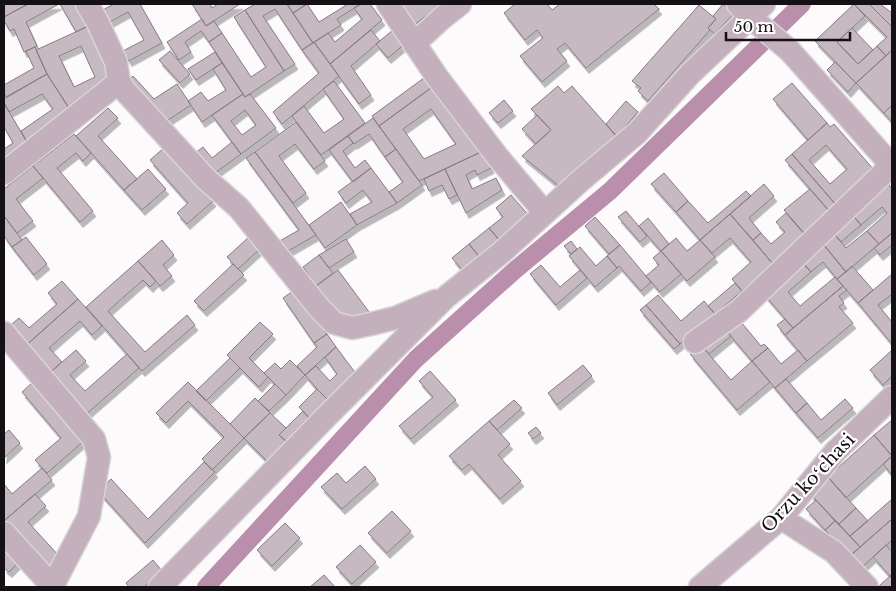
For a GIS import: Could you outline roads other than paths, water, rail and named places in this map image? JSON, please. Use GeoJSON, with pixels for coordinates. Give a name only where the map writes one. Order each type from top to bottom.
{"type":"FeatureCollection","features":[{"type":"Feature","properties":{"kind":"street"},"geometry":{"type":"LineString","coordinates":[[87,4],[116,62],[119,82],[126,92],[206,179],[239,208],[320,310],[334,323],[352,328],[371,324],[395,318],[446,297]]}},
{"type":"Feature","properties":{"kind":"street"},"geometry":{"type":"LineString","coordinates":[[388,4],[437,77],[496,156],[545,213]]}},
{"type":"Feature","properties":{"kind":"street"},"geometry":{"type":"LineString","coordinates":[[414,44],[460,4]]}},
{"type":"Feature","properties":{"kind":"street"},"geometry":{"type":"LineString","coordinates":[[160,587],[446,297],[502,252],[637,133],[751,8],[892,165],[739,311],[695,342]]}},
{"type":"Feature","properties":{"kind":"street"},"geometry":{"type":"LineString","coordinates":[[4,173],[119,82]]}},
{"type":"Feature","properties":{"kind":"street"},"geometry":{"type":"LineString","coordinates":[[4,333],[94,439],[99,458],[89,516],[53,587],[4,533]]}},
{"type":"Feature","properties":{"kind":"street","name":"Orzu koʻchasi"},"geometry":{"type":"LineString","coordinates":[[700,587],[781,518],[835,452],[892,397]]}},
{"type":"Feature","properties":{"kind":"street"},"geometry":{"type":"LineString","coordinates":[[781,518],[834,552],[867,587]]}},
{"type":"Feature","properties":{"kind":"waterway"},"geometry":{"type":"LineString","coordinates":[[206,587],[416,359],[515,270],[610,191],[802,4]]}}]}
